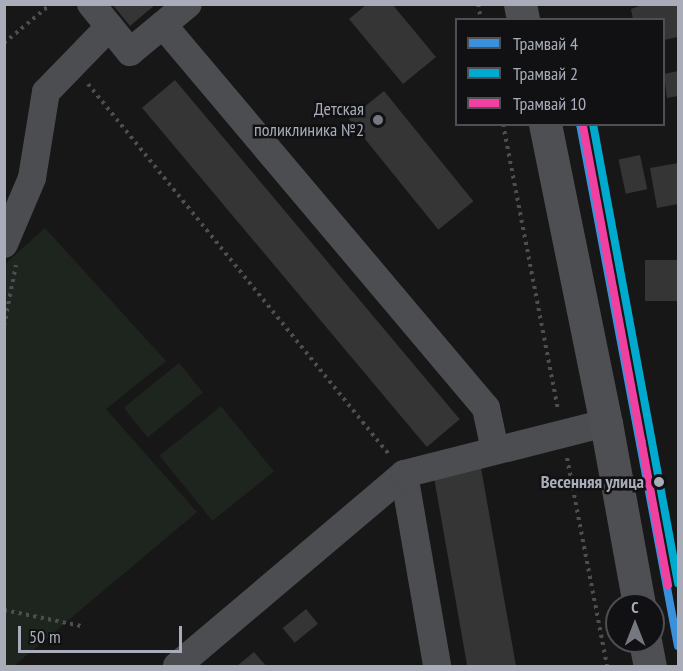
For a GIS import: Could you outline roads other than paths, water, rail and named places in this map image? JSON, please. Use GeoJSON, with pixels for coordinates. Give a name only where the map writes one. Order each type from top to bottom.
{"type":"FeatureCollection","features":[{"type":"Feature","properties":{"kind":"main road"},"geometry":{"type":"LineString","coordinates":[[545,126],[606,423],[637,593]]}},
{"type":"Feature","properties":{"kind":"lane"},"geometry":{"type":"LineString","coordinates":[[91,4],[130,52],[188,4]]}},
{"type":"Feature","properties":{"kind":"lane"},"geometry":{"type":"LineString","coordinates":[[163,25],[486,408],[495,450]]}},
{"type":"Feature","properties":{"kind":"lane"},"geometry":{"type":"LineString","coordinates":[[5,244],[32,178],[46,92],[109,27]]}},
{"type":"Feature","properties":{"kind":"lane"},"geometry":{"type":"LineString","coordinates":[[177,666],[404,474],[606,423]]}},
{"type":"Feature","properties":{"kind":"lane"},"geometry":{"type":"LineString","coordinates":[[404,474],[437,666]]}},
{"type":"Feature","properties":{"kind":"tram line","name":"4"},"geometry":{"type":"LineString","coordinates":[[580,126],[678,646]]}},
{"type":"Feature","properties":{"kind":"tram line","name":"10"},"geometry":{"type":"LineString","coordinates":[[583,126],[668,585]]}},
{"type":"Feature","properties":{"kind":"tram line","name":"2"},"geometry":{"type":"LineString","coordinates":[[593,126],[678,583]]}},
{"type":"Feature","properties":{"kind":"place","name":"Детская поликлиника №2"},"geometry":{"type":"Point","coordinates":[378,120]}},
{"type":"Feature","properties":{"kind":"place","name":"Весенняя улица"},"geometry":{"type":"Point","coordinates":[659,482]}}]}
